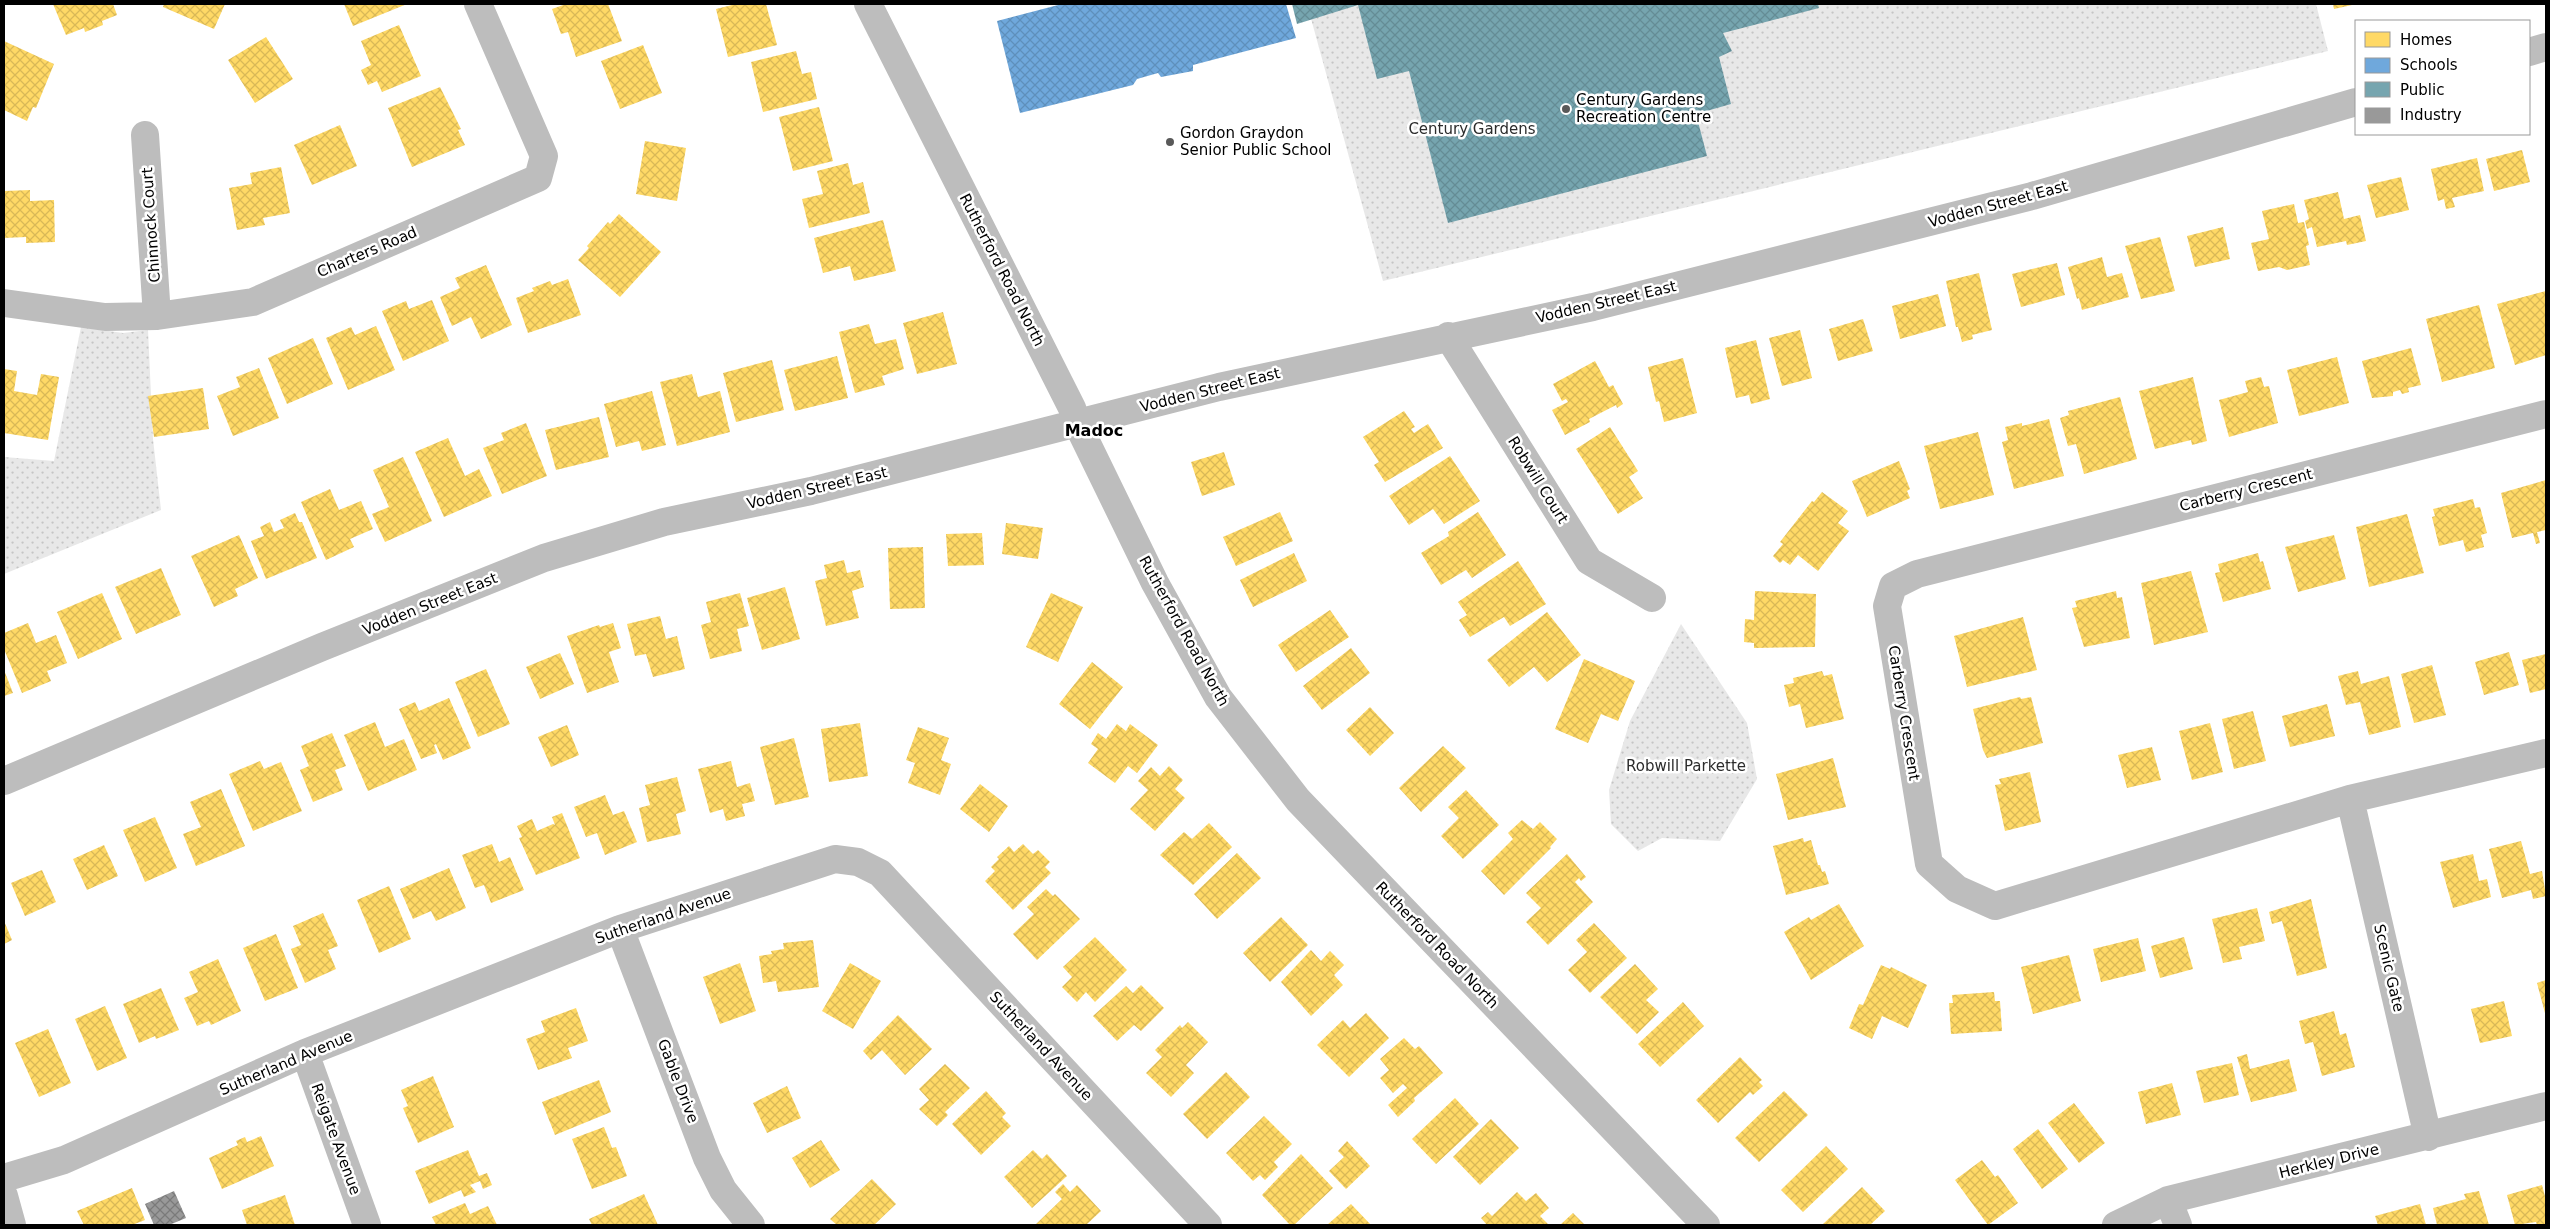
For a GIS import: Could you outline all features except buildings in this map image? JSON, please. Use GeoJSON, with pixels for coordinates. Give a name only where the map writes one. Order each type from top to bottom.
{"type":"FeatureCollection","features":[{"type":"Feature","properties":{"kind":"street","name":"Charters Road"},"geometry":{"type":"LineString","coordinates":[[4,303],[105,317],[157,316],[253,302],[538,178],[544,156],[478,4]]}},
{"type":"Feature","properties":{"kind":"street","name":"Rutherford Road North"},"geometry":{"type":"LineString","coordinates":[[868,4],[1072,408],[1077,423],[1155,584],[1218,697],[1293,793],[1706,1225]]}},
{"type":"Feature","properties":{"kind":"street"},"geometry":{"type":"LineString","coordinates":[[2530,52],[2546,47]]}},
{"type":"Feature","properties":{"kind":"street","name":"Vodden Street East"},"geometry":{"type":"LineString","coordinates":[[4,781],[314,650],[544,558],[664,522],[811,491],[1219,386],[1448,336],[1593,307],[2023,198],[2355,102]]}},
{"type":"Feature","properties":{"kind":"street","name":"Chinnock Court"},"geometry":{"type":"LineString","coordinates":[[145,135],[157,316]]}},
{"type":"Feature","properties":{"kind":"street","name":"Robwill Court"},"geometry":{"type":"LineString","coordinates":[[1448,336],[1589,561],[1652,598]]}},
{"type":"Feature","properties":{"kind":"street","name":"Carberry Crescent"},"geometry":{"type":"LineString","coordinates":[[2546,414],[1917,574],[1894,586],[1887,606],[1929,864],[1957,889],[1995,906],[2350,799],[2546,753]]}},
{"type":"Feature","properties":{"kind":"street","name":"Scenic Gate"},"geometry":{"type":"LineString","coordinates":[[2350,799],[2428,1138]]}},
{"type":"Feature","properties":{"kind":"street","name":"Sutherland Avenue"},"geometry":{"type":"LineString","coordinates":[[4,1178],[64,1160],[305,1053],[620,929],[835,859],[858,862],[880,873],[1208,1225]]}},
{"type":"Feature","properties":{"kind":"street","name":"Gable Drive"},"geometry":{"type":"LineString","coordinates":[[620,929],[707,1158],[723,1190],[751,1225]]}},
{"type":"Feature","properties":{"kind":"street","name":"Reigate Avenue"},"geometry":{"type":"LineString","coordinates":[[305,1053],[367,1225]]}},
{"type":"Feature","properties":{"kind":"street","name":"Herkley Drive"},"geometry":{"type":"LineString","coordinates":[[2116,1225],[2168,1200],[2428,1138],[2546,1106]]}},
{"type":"Feature","properties":{"kind":"street"},"geometry":{"type":"LineString","coordinates":[[4,1196],[12,1225]]}},
{"type":"Feature","properties":{"kind":"street"},"geometry":{"type":"LineString","coordinates":[[2168,1200],[2178,1225]]}},
{"type":"Feature","properties":{"kind":"green space","name":"Century Gardens"},"geometry":{"type":"Polygon","coordinates":[[[1307,4],[2316,4],[2328,51],[1383,281],[1307,4]]]}},
{"type":"Feature","properties":{"kind":"green space"},"geometry":{"type":"Polygon","coordinates":[[[81,327],[123,333],[148,330],[153,439],[161,510],[4,574],[4,457],[54,461],[81,327]]]}},
{"type":"Feature","properties":{"kind":"green space","name":"Robwill Parkette"},"geometry":{"type":"Polygon","coordinates":[[[1681,624],[1747,723],[1757,779],[1720,841],[1662,838],[1638,851],[1611,824],[1609,790],[1630,721],[1681,624]]]}},
{"type":"Feature","properties":{"kind":"place","name":"Century Gardens Recreation Centre"},"geometry":{"type":"Point","coordinates":[1566,109]}},
{"type":"Feature","properties":{"kind":"place","name":"Gordon Graydon Senior Public School"},"geometry":{"type":"Point","coordinates":[1170,142]}},
{"type":"Feature","properties":{"kind":"district","name":"Madoc"},"geometry":{"type":"Point","coordinates":[1094,430]}}]}
